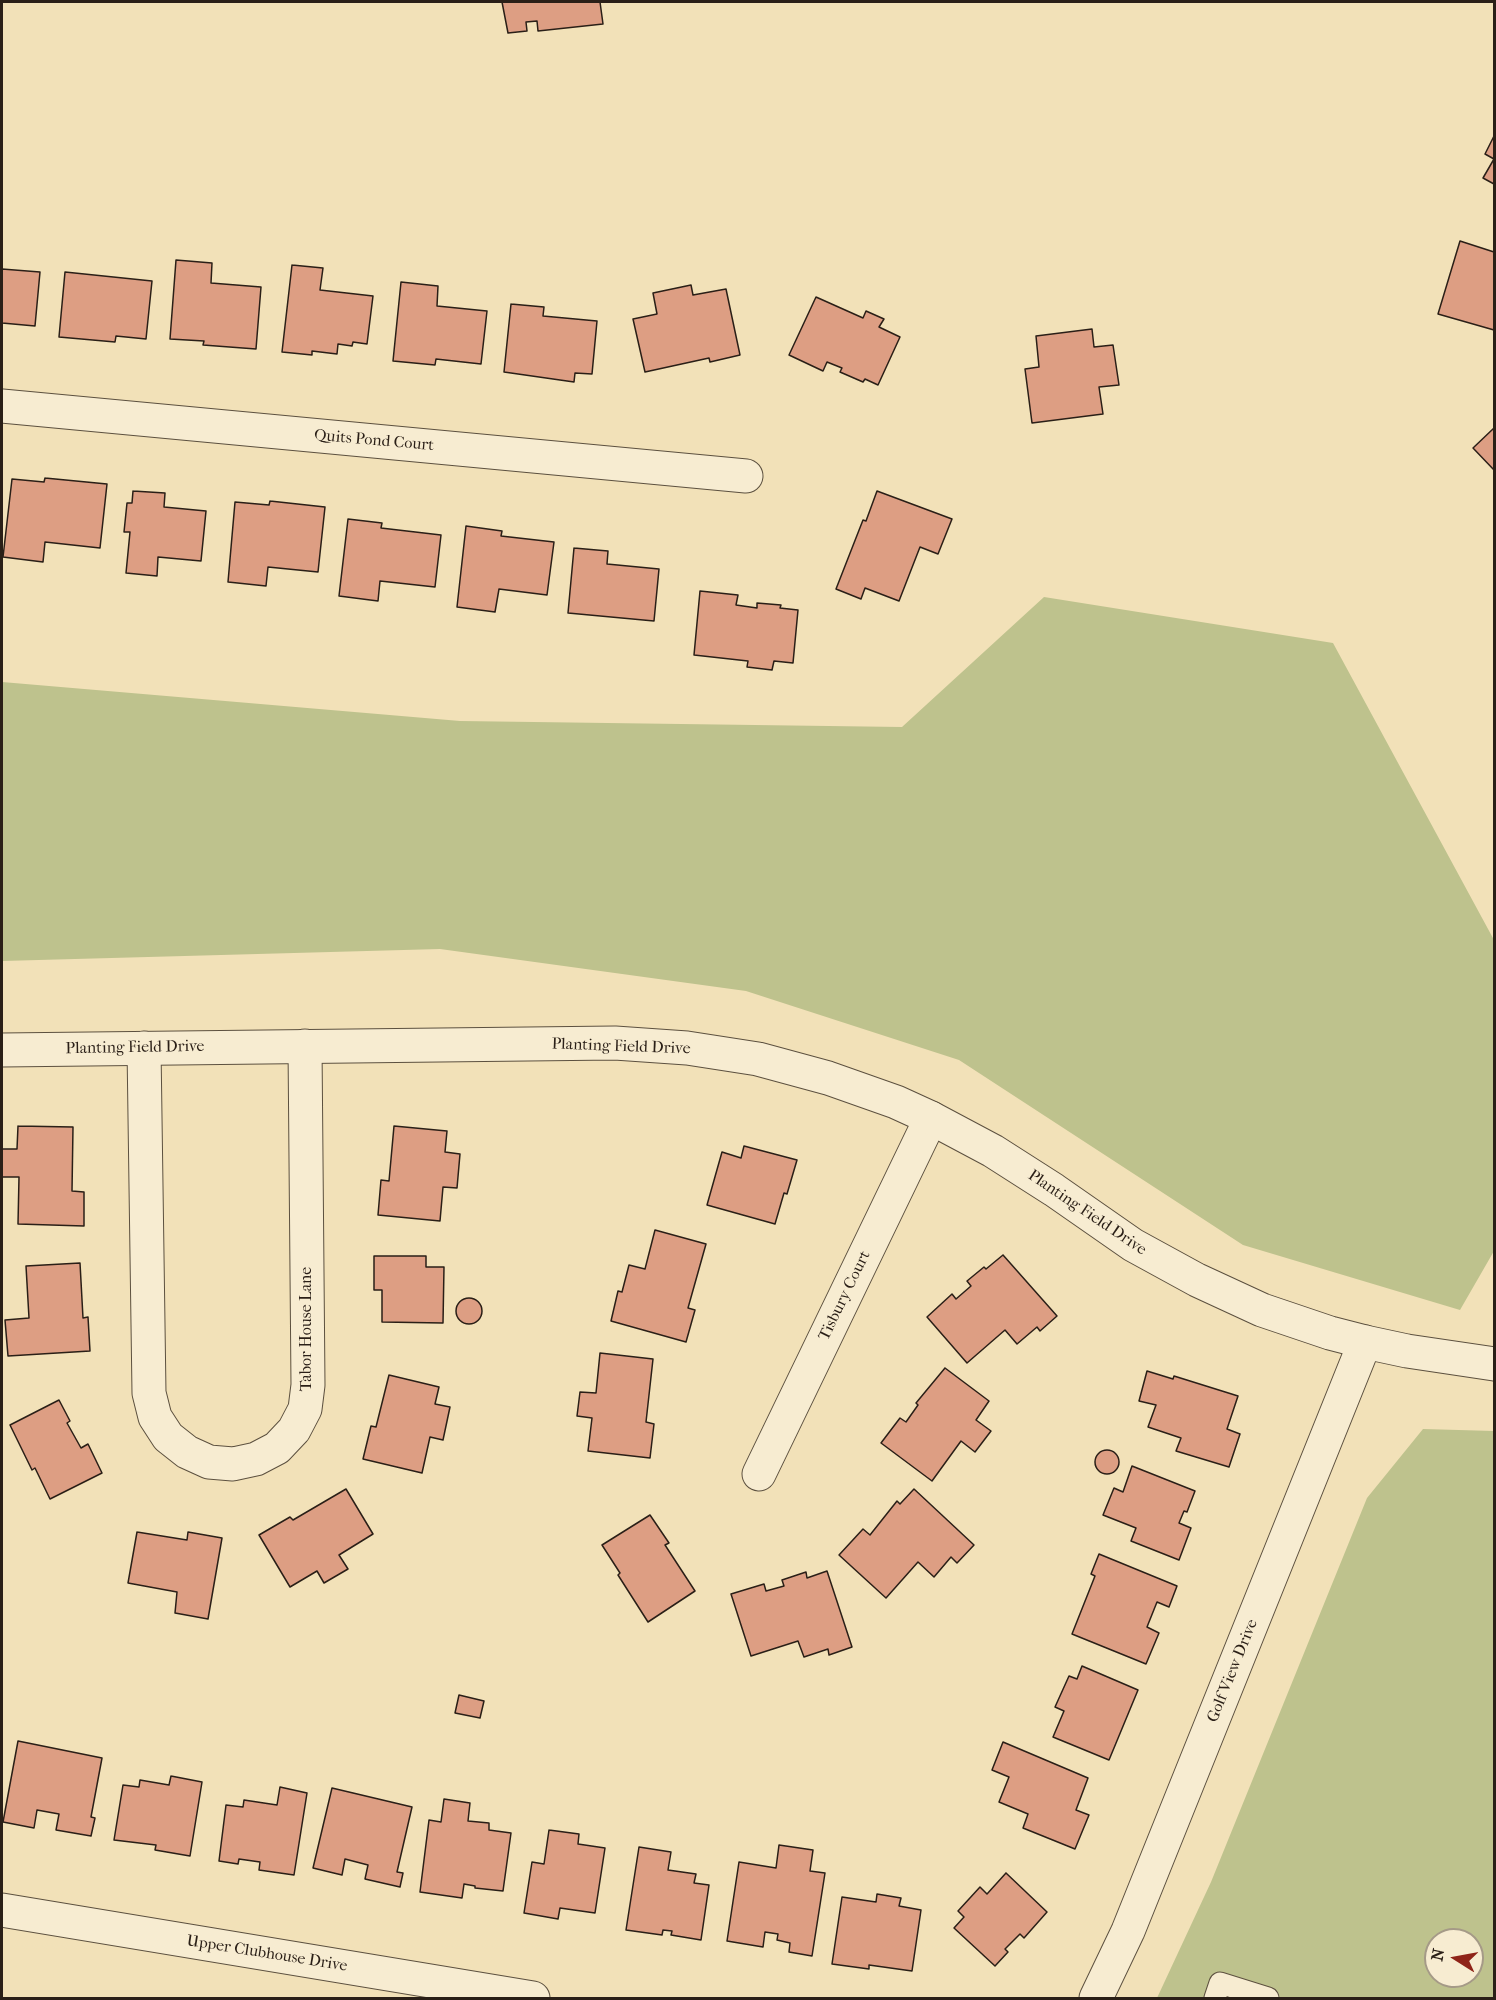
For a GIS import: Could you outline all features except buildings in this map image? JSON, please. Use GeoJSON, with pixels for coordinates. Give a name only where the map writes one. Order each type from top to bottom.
{"type":"FeatureCollection","features":[{"type":"Feature","properties":{"kind":"street","name":"Quits Pond Court"},"geometry":{"type":"LineString","coordinates":[[2,406],[746,476]]}},
{"type":"Feature","properties":{"kind":"street","name":"Planting Field Drive"},"geometry":{"type":"LineString","coordinates":[[2,1050],[615,1043],[687,1048],[758,1059],[828,1078],[896,1102],[931,1118],[993,1151],[1133,1245],[1197,1280],[1262,1310],[1365,1342],[1407,1351],[1494,1364]]}},
{"type":"Feature","properties":{"kind":"street","name":"Tabor House Lane"},"geometry":{"type":"LineString","coordinates":[[144,1048],[149,1393],[155,1417],[168,1437],[187,1452],[209,1462],[233,1464],[256,1459],[277,1448],[294,1430],[305,1409],[308,1385],[305,1046]]}},
{"type":"Feature","properties":{"kind":"street","name":"Tisbury Court"},"geometry":{"type":"LineString","coordinates":[[759,1474],[931,1118]]}},
{"type":"Feature","properties":{"kind":"street","name":"Golf View Drive"},"geometry":{"type":"LineString","coordinates":[[1096,1998],[1128,1931],[1365,1342]]}},
{"type":"Feature","properties":{"kind":"street","name":"Upper Clubhouse Drive"},"geometry":{"type":"LineString","coordinates":[[2,1910],[533,1998]]}},
{"type":"Feature","properties":{"kind":"lane"},"geometry":{"type":"LineString","coordinates":[[1215,1998],[1220,1983],[1268,1998]]}},
{"type":"Feature","properties":{"kind":"green space"},"geometry":{"type":"Polygon","coordinates":[[[1044,597],[1333,643],[1494,940],[1494,1251],[1460,1310],[1243,1245],[959,1060],[746,991],[440,949],[2,961],[2,682],[460,721],[902,727],[1044,597]]]}},
{"type":"Feature","properties":{"kind":"green space"},"geometry":{"type":"Polygon","coordinates":[[[1423,1429],[1494,1431],[1494,1998],[1157,1998],[1211,1882],[1367,1498],[1423,1429]]]}}]}
